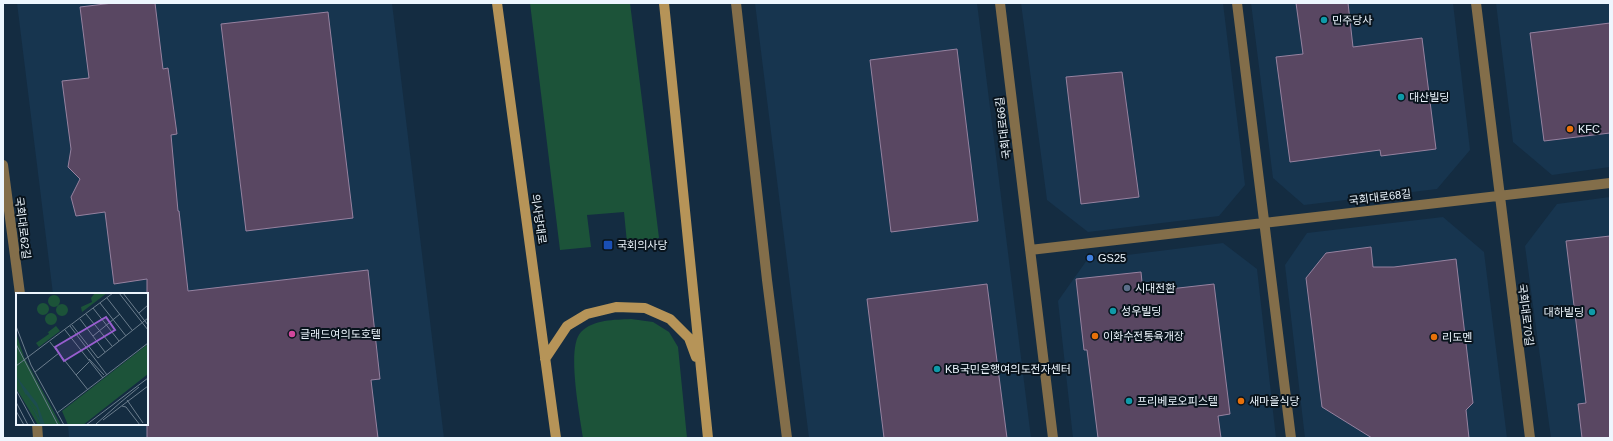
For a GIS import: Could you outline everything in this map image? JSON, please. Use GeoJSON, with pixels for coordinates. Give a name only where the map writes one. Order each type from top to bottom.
{"type":"FeatureCollection","features":[{"type":"Feature","properties":{"kind":"main road","name":"의사당대로"},"geometry":{"type":"LineString","coordinates":[[497,3],[556,438]]}},
{"type":"Feature","properties":{"kind":"main road"},"geometry":{"type":"LineString","coordinates":[[664,3],[708,438]]}},
{"type":"Feature","properties":{"kind":"main road"},"geometry":{"type":"LineString","coordinates":[[545,359],[567,326],[588,314],[616,307],[645,308],[670,319],[689,338],[701,368]]}},
{"type":"Feature","properties":{"kind":"street"},"geometry":{"type":"LineString","coordinates":[[736,3],[767,280],[787,438]]}},
{"type":"Feature","properties":{"kind":"street","name":"국회대로66길"},"geometry":{"type":"LineString","coordinates":[[1000,3],[1053,438]]}},
{"type":"Feature","properties":{"kind":"street"},"geometry":{"type":"LineString","coordinates":[[1237,3],[1291,438]]}},
{"type":"Feature","properties":{"kind":"street","name":"국회대로70길"},"geometry":{"type":"LineString","coordinates":[[1476,3],[1530,438]]}},
{"type":"Feature","properties":{"kind":"street","name":"국회대로62길"},"geometry":{"type":"LineString","coordinates":[[3,165],[5,195],[20,293]]}},
{"type":"Feature","properties":{"kind":"street"},"geometry":{"type":"LineString","coordinates":[[1500,196],[1610,183]]}},
{"type":"Feature","properties":{"kind":"street","name":"국회대로68길"},"geometry":{"type":"LineString","coordinates":[[1264,223],[1500,196]]}},
{"type":"Feature","properties":{"kind":"street"},"geometry":{"type":"LineString","coordinates":[[1030,250],[1264,223]]}},
{"type":"Feature","properties":{"kind":"street"},"geometry":{"type":"LineString","coordinates":[[37,425],[38,438]]}},
{"type":"Feature","properties":{"kind":"shaded area"},"geometry":{"type":"Polygon","coordinates":[[[17,3],[392,3],[444,438],[69,438],[68,425],[148,425],[148,293],[53,293],[17,3]]]}},
{"type":"Feature","properties":{"kind":"shaded area"},"geometry":{"type":"Polygon","coordinates":[[[755,3],[977,3],[1031,438],[809,438],[755,3]]]}},
{"type":"Feature","properties":{"kind":"shaded area"},"geometry":{"type":"Polygon","coordinates":[[[1021,3],[1223,3],[1245,185],[1219,216],[1088,232],[1047,200],[1021,3]]]}},
{"type":"Feature","properties":{"kind":"shaded area"},"geometry":{"type":"Polygon","coordinates":[[[1251,3],[1453,3],[1470,150],[1437,189],[1304,205],[1273,178],[1251,3]]]}},
{"type":"Feature","properties":{"kind":"shaded area"},"geometry":{"type":"Polygon","coordinates":[[[1496,3],[1610,3],[1610,167],[1552,175],[1513,142],[1496,3]]]}},
{"type":"Feature","properties":{"kind":"shaded area"},"geometry":{"type":"Polygon","coordinates":[[[1610,197],[1610,438],[1551,438],[1525,246],[1557,204],[1610,197]]]}},
{"type":"Feature","properties":{"kind":"shaded area"},"geometry":{"type":"Polygon","coordinates":[[[1443,217],[1484,252],[1507,438],[1305,438],[1285,265],[1307,233],[1443,217]]]}},
{"type":"Feature","properties":{"kind":"shaded area"},"geometry":{"type":"Polygon","coordinates":[[[1223,243],[1257,269],[1276,438],[1073,438],[1058,301],[1087,260],[1223,243]]]}},
{"type":"Feature","properties":{"kind":"green space"},"geometry":{"type":"Polygon","coordinates":[[[530,3],[630,3],[659,238],[627,243],[624,212],[587,215],[591,247],[560,250],[530,3]]]}},
{"type":"Feature","properties":{"kind":"green space"},"geometry":{"type":"Polygon","coordinates":[[[631,319],[653,322],[669,332],[678,347],[687,438],[583,438],[574,366],[577,340],[581,332],[598,322],[631,319]]]}},
{"type":"Feature","properties":{"kind":"building"},"geometry":{"type":"Polygon","coordinates":[[[113,3],[155,3],[163,69],[168,68],[177,134],[171,135],[178,211],[188,291],[368,270],[380,379],[371,380],[378,438],[147,438],[147,279],[114,284],[105,212],[76,216],[71,197],[80,179],[68,167],[71,149],[62,81],[89,78],[80,7],[113,3]]]}},
{"type":"Feature","properties":{"kind":"building"},"geometry":{"type":"Polygon","coordinates":[[[1296,3],[1348,3],[1353,47],[1422,38],[1436,149],[1381,156],[1380,150],[1290,162],[1276,57],[1303,54],[1296,3]]]}},
{"type":"Feature","properties":{"kind":"building"},"geometry":{"type":"Polygon","coordinates":[[[328,12],[353,218],[246,231],[221,24],[328,12]]]}},
{"type":"Feature","properties":{"kind":"building"},"geometry":{"type":"Polygon","coordinates":[[[1610,23],[1610,133],[1544,141],[1530,33],[1610,23]]]}},
{"type":"Feature","properties":{"kind":"building"},"geometry":{"type":"Polygon","coordinates":[[[957,49],[978,221],[891,232],[870,60],[957,49]]]}},
{"type":"Feature","properties":{"kind":"building"},"geometry":{"type":"Polygon","coordinates":[[[1122,72],[1139,197],[1081,204],[1066,77],[1122,72]]]}},
{"type":"Feature","properties":{"kind":"building","name":"대하빌딩"},"geometry":{"type":"Polygon","coordinates":[[[1610,236],[1610,438],[1582,438],[1578,404],[1586,403],[1566,241],[1610,236]]]}},
{"type":"Feature","properties":{"kind":"building"},"geometry":{"type":"Polygon","coordinates":[[[1371,247],[1373,267],[1394,267],[1456,259],[1473,403],[1466,410],[1469,438],[1372,438],[1322,407],[1306,278],[1326,253],[1371,247]]]}},
{"type":"Feature","properties":{"kind":"building"},"geometry":{"type":"Polygon","coordinates":[[[1141,272],[1143,292],[1214,284],[1230,414],[1218,416],[1221,438],[1098,438],[1087,350],[1084,350],[1076,279],[1141,272]]]}},
{"type":"Feature","properties":{"kind":"building","name":"KB국민은행여의도전자센터"},"geometry":{"type":"Polygon","coordinates":[[[987,284],[1007,438],[884,438],[867,299],[987,284]]]}},
{"type":"Feature","properties":{"kind":"place","name":"민주당사"},"geometry":{"type":"Point","coordinates":[1324,20]}},
{"type":"Feature","properties":{"kind":"place","name":"대산빌딩"},"geometry":{"type":"Point","coordinates":[1401,97]}},
{"type":"Feature","properties":{"kind":"place","name":"KFC"},"geometry":{"type":"Point","coordinates":[1570,129]}},
{"type":"Feature","properties":{"kind":"place","name":"국회의사당"},"geometry":{"type":"Point","coordinates":[608,245]}},
{"type":"Feature","properties":{"kind":"place","name":"GS25"},"geometry":{"type":"Point","coordinates":[1090,258]}},
{"type":"Feature","properties":{"kind":"place","name":"시대전환"},"geometry":{"type":"Point","coordinates":[1127,288]}},
{"type":"Feature","properties":{"kind":"place","name":"성우빌딩"},"geometry":{"type":"Point","coordinates":[1113,311]}},
{"type":"Feature","properties":{"kind":"place","name":"대하빌딩"},"geometry":{"type":"Point","coordinates":[1592,312]}},
{"type":"Feature","properties":{"kind":"place","name":"글래드여의도호텔"},"geometry":{"type":"Point","coordinates":[292,334]}},
{"type":"Feature","properties":{"kind":"place","name":"이화수전통육개장"},"geometry":{"type":"Point","coordinates":[1095,336]}},
{"type":"Feature","properties":{"kind":"place","name":"리도멘"},"geometry":{"type":"Point","coordinates":[1434,337]}},
{"type":"Feature","properties":{"kind":"place","name":"KB국민은행여의도전자센터"},"geometry":{"type":"Point","coordinates":[937,369]}},
{"type":"Feature","properties":{"kind":"place","name":"프리베로오피스텔"},"geometry":{"type":"Point","coordinates":[1129,401]}},
{"type":"Feature","properties":{"kind":"place","name":"새마을식당"},"geometry":{"type":"Point","coordinates":[1241,401]}}]}
